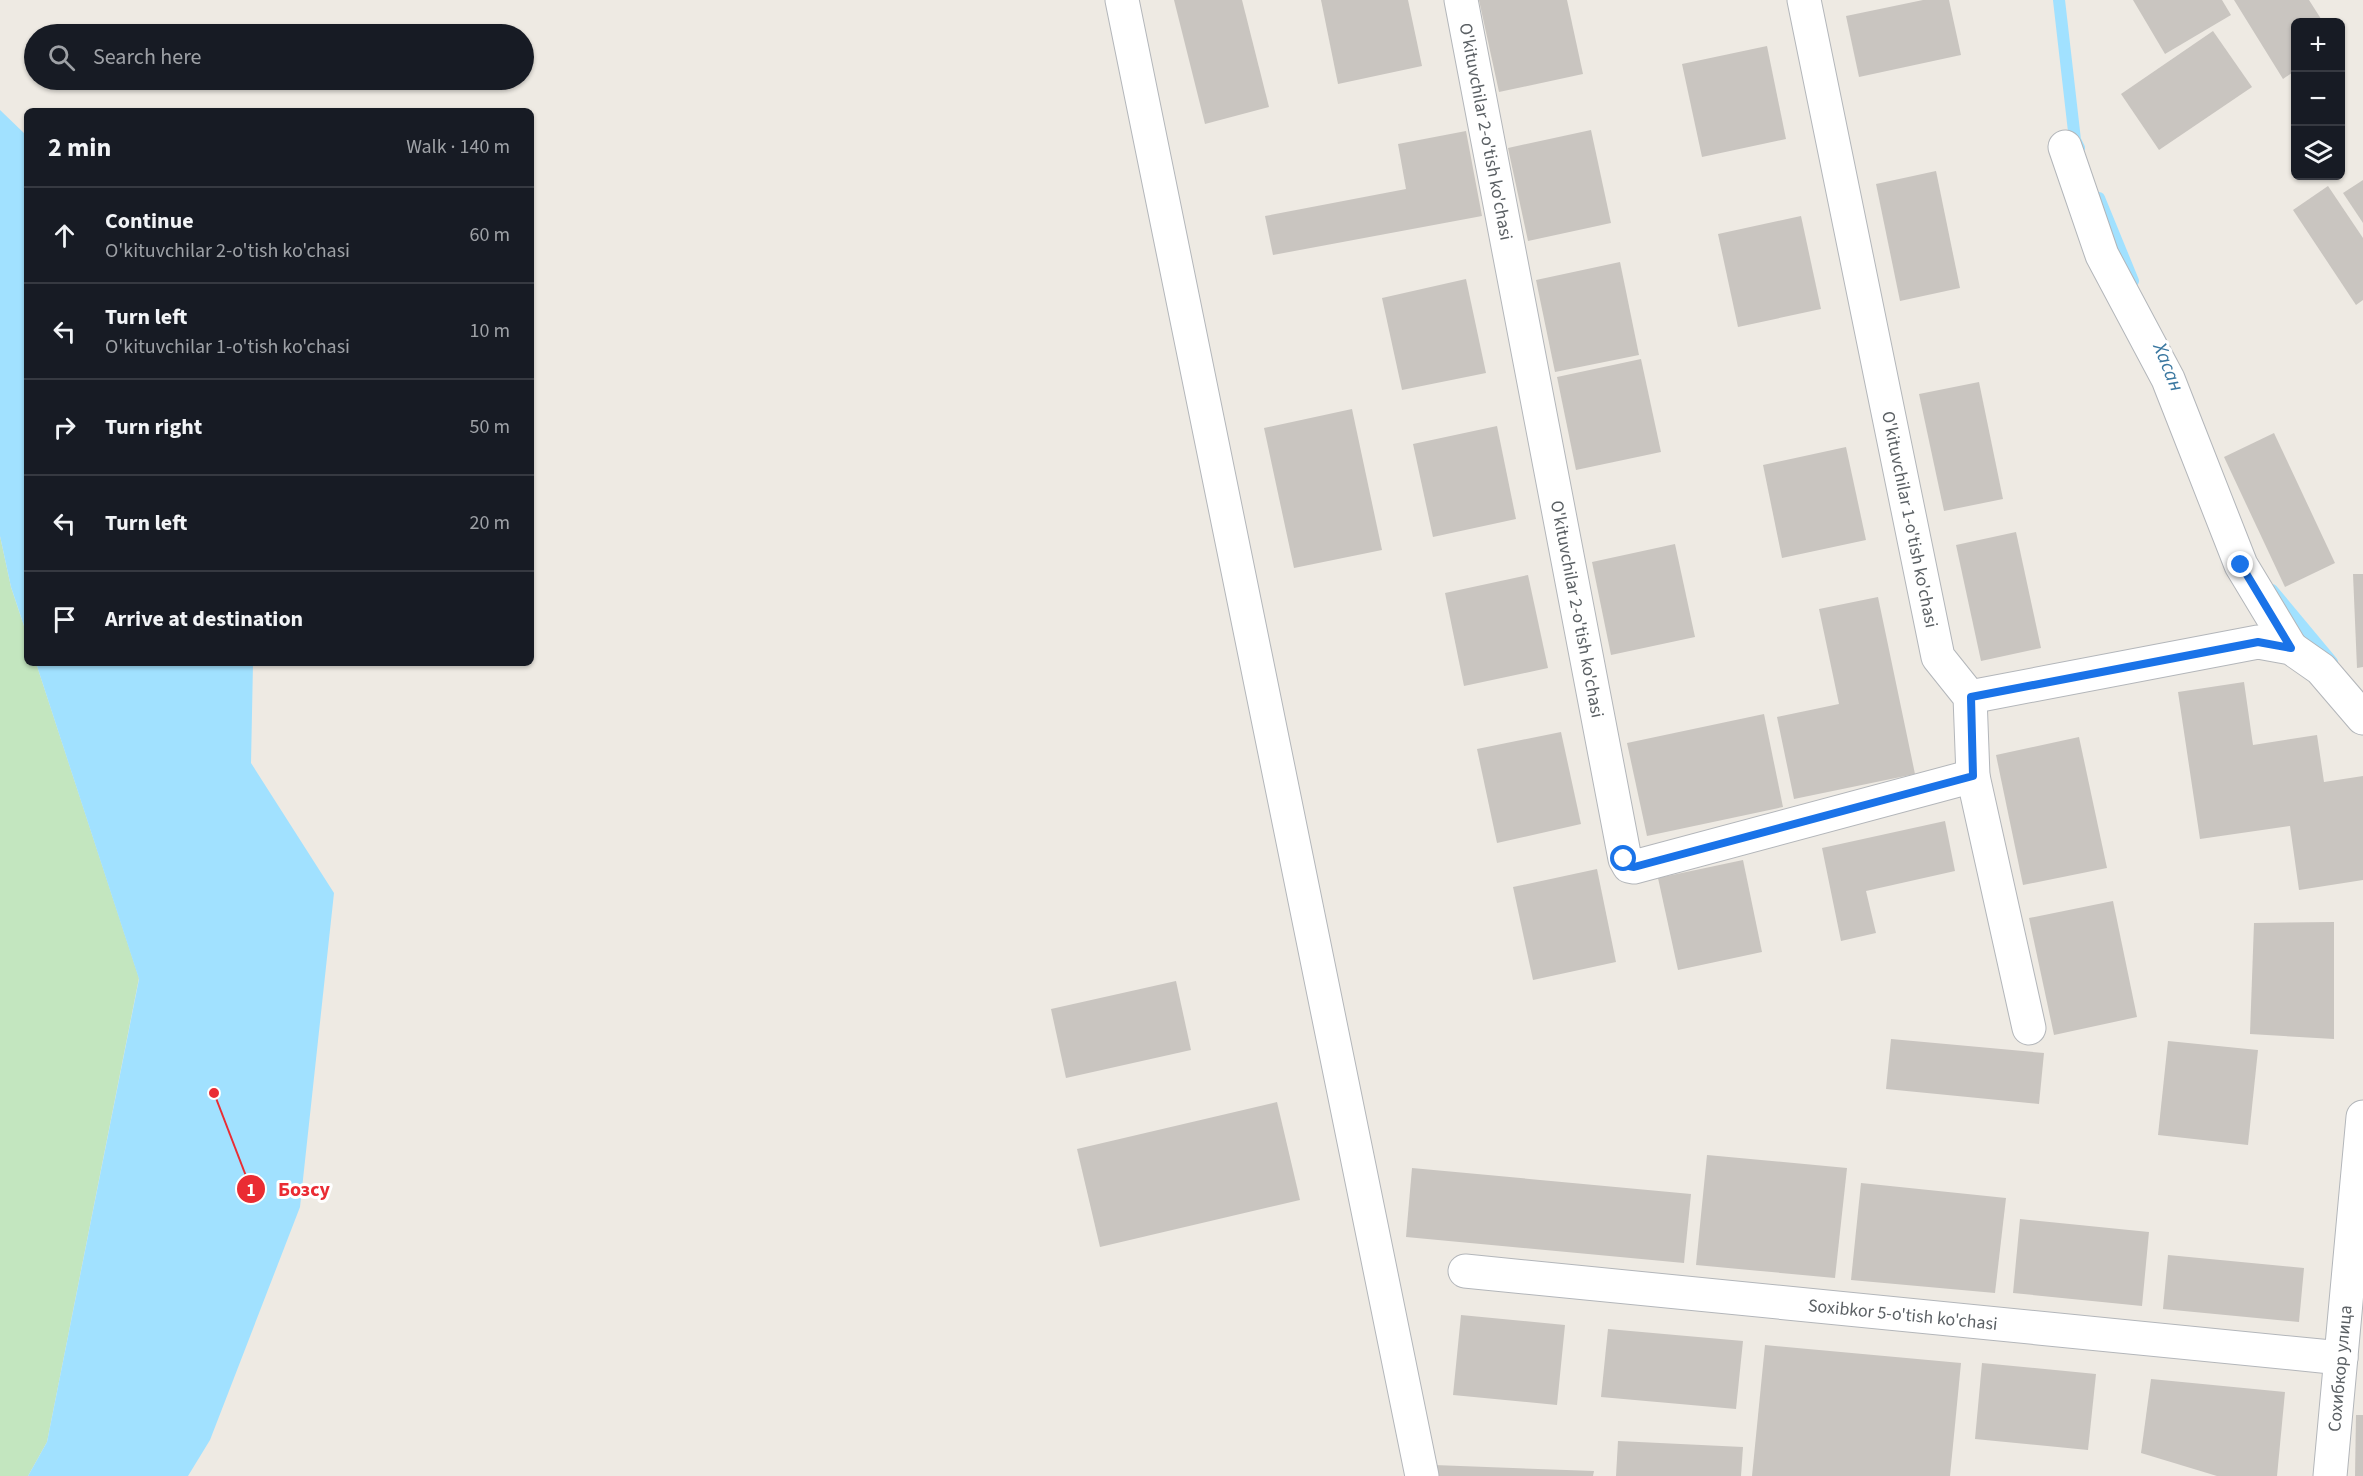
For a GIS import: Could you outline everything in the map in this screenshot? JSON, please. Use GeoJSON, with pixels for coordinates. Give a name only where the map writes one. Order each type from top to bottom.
{"type":"FeatureCollection","features":[{"type":"Feature","properties":{"kind":"street"},"geometry":{"type":"LineString","coordinates":[[1122,0],[1422,1476]]}},
{"type":"Feature","properties":{"kind":"street","name":"O'kituvchilar 2-o'tish ko'chasi"},"geometry":{"type":"LineString","coordinates":[[1461,0],[1624,859],[1629,866],[1634,867],[1973,776]]}},
{"type":"Feature","properties":{"kind":"street","name":"O'kituvchilar 1-o'tish ko'chasi"},"geometry":{"type":"LineString","coordinates":[[1804,0],[1938,657],[1971,697]]}},
{"type":"Feature","properties":{"kind":"street"},"geometry":{"type":"LineString","coordinates":[[2065,147],[2102,255],[2168,379],[2241,565],[2291,648],[2321,669],[2363,718]]}},
{"type":"Feature","properties":{"kind":"street"},"geometry":{"type":"LineString","coordinates":[[2029,1028],[1973,776],[1971,697],[2258,642],[2291,648]]}},
{"type":"Feature","properties":{"kind":"street","name":"Сохибкор улица"},"geometry":{"type":"LineString","coordinates":[[2330,1476],[2363,1117]]}},
{"type":"Feature","properties":{"kind":"street","name":"Soxibkor 5-o'tish ko'chasi"},"geometry":{"type":"LineString","coordinates":[[1465,1271],[2341,1358]]}},
{"type":"Feature","properties":{"kind":"green space"},"geometry":{"type":"Polygon","coordinates":[[[0,536],[11,587],[24,626],[24,666],[37,666],[139,978],[47,1442],[28,1476],[0,1476],[0,536]]]}},
{"type":"Feature","properties":{"kind":"water"},"geometry":{"type":"Polygon","coordinates":[[[0,110],[24,133],[24,626],[11,587],[0,536],[0,110]]]}},
{"type":"Feature","properties":{"kind":"water"},"geometry":{"type":"Polygon","coordinates":[[[37,666],[253,666],[251,763],[334,893],[300,1207],[210,1440],[188,1476],[28,1476],[47,1442],[139,979],[37,666]]]}},
{"type":"Feature","properties":{"kind":"building"},"geometry":{"type":"Polygon","coordinates":[[[1174,0],[1242,0],[1269,107],[1205,124],[1174,0]]]}},
{"type":"Feature","properties":{"kind":"building"},"geometry":{"type":"Polygon","coordinates":[[[1321,0],[1408,0],[1422,66],[1338,84],[1321,0]]]}},
{"type":"Feature","properties":{"kind":"building"},"geometry":{"type":"Polygon","coordinates":[[[1479,0],[1567,0],[1583,74],[1499,92],[1479,0]]]}},
{"type":"Feature","properties":{"kind":"building"},"geometry":{"type":"Polygon","coordinates":[[[1923,0],[1949,0],[1961,55],[1859,77],[1846,16],[1923,0]]]}},
{"type":"Feature","properties":{"kind":"building"},"geometry":{"type":"Polygon","coordinates":[[[2133,0],[2222,0],[2231,15],[2165,54],[2133,0]]]}},
{"type":"Feature","properties":{"kind":"building"},"geometry":{"type":"Polygon","coordinates":[[[2234,0],[2309,0],[2320,18],[2291,18],[2291,73],[2283,79],[2234,0]]]}},
{"type":"Feature","properties":{"kind":"building"},"geometry":{"type":"Polygon","coordinates":[[[2213,31],[2252,87],[2159,150],[2121,94],[2213,31]]]}},
{"type":"Feature","properties":{"kind":"building"},"geometry":{"type":"Polygon","coordinates":[[[1767,46],[1786,139],[1702,157],[1682,64],[1767,46]]]}},
{"type":"Feature","properties":{"kind":"building"},"geometry":{"type":"Polygon","coordinates":[[[1591,130],[1611,223],[1528,241],[1508,148],[1591,130]]]}},
{"type":"Feature","properties":{"kind":"building"},"geometry":{"type":"Polygon","coordinates":[[[1466,131],[1482,216],[1273,255],[1265,216],[1406,189],[1398,144],[1466,131]]]}},
{"type":"Feature","properties":{"kind":"building"},"geometry":{"type":"Polygon","coordinates":[[[1936,171],[1960,288],[1900,301],[1876,184],[1936,171]]]}},
{"type":"Feature","properties":{"kind":"building"},"geometry":{"type":"Polygon","coordinates":[[[2363,180],[2363,223],[2343,193],[2363,180]]]}},
{"type":"Feature","properties":{"kind":"building"},"geometry":{"type":"Polygon","coordinates":[[[2328,186],[2363,238],[2363,300],[2356,305],[2293,210],[2328,186]]]}},
{"type":"Feature","properties":{"kind":"building"},"geometry":{"type":"Polygon","coordinates":[[[1801,216],[1821,309],[1738,327],[1718,234],[1801,216]]]}},
{"type":"Feature","properties":{"kind":"building"},"geometry":{"type":"Polygon","coordinates":[[[1620,262],[1639,355],[1555,372],[1536,280],[1620,262]]]}},
{"type":"Feature","properties":{"kind":"building"},"geometry":{"type":"Polygon","coordinates":[[[1466,279],[1486,373],[1402,390],[1382,298],[1466,279]]]}},
{"type":"Feature","properties":{"kind":"building"},"geometry":{"type":"Polygon","coordinates":[[[1641,359],[1661,452],[1576,470],[1557,377],[1641,359]]]}},
{"type":"Feature","properties":{"kind":"building"},"geometry":{"type":"Polygon","coordinates":[[[1979,382],[2003,499],[1944,511],[1919,394],[1979,382]]]}},
{"type":"Feature","properties":{"kind":"building"},"geometry":{"type":"Polygon","coordinates":[[[1352,409],[1382,550],[1294,568],[1264,428],[1352,409]]]}},
{"type":"Feature","properties":{"kind":"building"},"geometry":{"type":"Polygon","coordinates":[[[1497,426],[1516,519],[1433,537],[1413,444],[1497,426]]]}},
{"type":"Feature","properties":{"kind":"building"},"geometry":{"type":"Polygon","coordinates":[[[2274,433],[2335,563],[2285,587],[2224,457],[2274,433]]]}},
{"type":"Feature","properties":{"kind":"building"},"geometry":{"type":"Polygon","coordinates":[[[1846,447],[1866,540],[1782,558],[1763,465],[1846,447]]]}},
{"type":"Feature","properties":{"kind":"building"},"geometry":{"type":"Polygon","coordinates":[[[2016,532],[2041,648],[1981,661],[1956,545],[2016,532]]]}},
{"type":"Feature","properties":{"kind":"building"},"geometry":{"type":"Polygon","coordinates":[[[1675,544],[1695,637],[1611,655],[1592,562],[1675,544]]]}},
{"type":"Feature","properties":{"kind":"building"},"geometry":{"type":"Polygon","coordinates":[[[2353,574],[2363,574],[2363,667],[2357,668],[2353,574]]]}},
{"type":"Feature","properties":{"kind":"building"},"geometry":{"type":"Polygon","coordinates":[[[1528,575],[1548,668],[1464,686],[1445,593],[1528,575]]]}},
{"type":"Feature","properties":{"kind":"building"},"geometry":{"type":"Polygon","coordinates":[[[1878,597],[1915,774],[1794,799],[1777,717],[1839,704],[1819,609],[1878,597]]]}},
{"type":"Feature","properties":{"kind":"building"},"geometry":{"type":"Polygon","coordinates":[[[2244,682],[2253,745],[2317,735],[2324,782],[2363,776],[2363,880],[2299,890],[2290,826],[2200,839],[2178,692],[2244,682]]]}},
{"type":"Feature","properties":{"kind":"building"},"geometry":{"type":"Polygon","coordinates":[[[1764,714],[1783,807],[1647,836],[1627,743],[1764,714]]]}},
{"type":"Feature","properties":{"kind":"building"},"geometry":{"type":"Polygon","coordinates":[[[1561,732],[1581,824],[1497,843],[1477,749],[1561,732]]]}},
{"type":"Feature","properties":{"kind":"building"},"geometry":{"type":"Polygon","coordinates":[[[2079,737],[2107,868],[2023,885],[1996,755],[2079,737]]]}},
{"type":"Feature","properties":{"kind":"building"},"geometry":{"type":"Polygon","coordinates":[[[1945,821],[1955,871],[1866,891],[1876,933],[1841,941],[1822,848],[1945,821]]]}},
{"type":"Feature","properties":{"kind":"building"},"geometry":{"type":"Polygon","coordinates":[[[1743,860],[1762,952],[1678,970],[1658,878],[1743,860]]]}},
{"type":"Feature","properties":{"kind":"building"},"geometry":{"type":"Polygon","coordinates":[[[1597,869],[1616,962],[1533,980],[1513,887],[1597,869]]]}},
{"type":"Feature","properties":{"kind":"building"},"geometry":{"type":"Polygon","coordinates":[[[2113,901],[2137,1017],[2054,1035],[2029,918],[2113,901]]]}},
{"type":"Feature","properties":{"kind":"building"},"geometry":{"type":"Polygon","coordinates":[[[2334,922],[2334,1039],[2250,1034],[2254,923],[2334,922]]]}},
{"type":"Feature","properties":{"kind":"building"},"geometry":{"type":"Polygon","coordinates":[[[1176,981],[1191,1050],[1066,1078],[1051,1009],[1176,981]]]}},
{"type":"Feature","properties":{"kind":"building"},"geometry":{"type":"Polygon","coordinates":[[[1891,1039],[2044,1053],[2039,1104],[1886,1089],[1891,1039]]]}},
{"type":"Feature","properties":{"kind":"building"},"geometry":{"type":"Polygon","coordinates":[[[2168,1041],[2258,1050],[2248,1145],[2158,1135],[2168,1041]]]}},
{"type":"Feature","properties":{"kind":"building"},"geometry":{"type":"Polygon","coordinates":[[[1277,1102],[1300,1200],[1100,1247],[1077,1149],[1277,1102]]]}},
{"type":"Feature","properties":{"kind":"building"},"geometry":{"type":"Polygon","coordinates":[[[1707,1155],[1847,1168],[1835,1278],[1696,1265],[1707,1155]]]}},
{"type":"Feature","properties":{"kind":"building"},"geometry":{"type":"Polygon","coordinates":[[[1412,1168],[1691,1194],[1684,1263],[1406,1237],[1412,1168]]]}},
{"type":"Feature","properties":{"kind":"building"},"geometry":{"type":"Polygon","coordinates":[[[1861,1183],[2006,1198],[1995,1293],[1851,1280],[1861,1183]]]}},
{"type":"Feature","properties":{"kind":"building"},"geometry":{"type":"Polygon","coordinates":[[[2020,1219],[2149,1232],[2142,1306],[2013,1293],[2020,1219]]]}},
{"type":"Feature","properties":{"kind":"building"},"geometry":{"type":"Polygon","coordinates":[[[2168,1255],[2304,1268],[2299,1322],[2163,1309],[2168,1255]]]}},
{"type":"Feature","properties":{"kind":"building"},"geometry":{"type":"Polygon","coordinates":[[[1461,1315],[1565,1325],[1557,1405],[1453,1395],[1461,1315]]]}},
{"type":"Feature","properties":{"kind":"building"},"geometry":{"type":"Polygon","coordinates":[[[1608,1329],[1743,1341],[1736,1409],[1601,1397],[1608,1329]]]}},
{"type":"Feature","properties":{"kind":"building"},"geometry":{"type":"Polygon","coordinates":[[[1765,1345],[1961,1363],[1950,1476],[1752,1476],[1765,1345]]]}},
{"type":"Feature","properties":{"kind":"building"},"geometry":{"type":"Polygon","coordinates":[[[1982,1363],[2096,1374],[2088,1450],[1975,1439],[1982,1363]]]}},
{"type":"Feature","properties":{"kind":"building"},"geometry":{"type":"Polygon","coordinates":[[[2151,1379],[2285,1392],[2277,1476],[2217,1476],[2141,1453],[2151,1379]]]}},
{"type":"Feature","properties":{"kind":"building"},"geometry":{"type":"Polygon","coordinates":[[[2356,1415],[2363,1415],[2363,1476],[2355,1476],[2356,1415]]]}},
{"type":"Feature","properties":{"kind":"building"},"geometry":{"type":"Polygon","coordinates":[[[1618,1441],[1743,1447],[1741,1476],[1616,1476],[1618,1441]]]}},
{"type":"Feature","properties":{"kind":"building"},"geometry":{"type":"Polygon","coordinates":[[[1434,1465],[1594,1471],[1593,1476],[1436,1476],[1434,1465]]]}},
{"type":"Feature","properties":{"kind":"waterway","name":"Хасан"},"geometry":{"type":"LineString","coordinates":[[2059,0],[2075,140],[2079,148]]}},
{"type":"Feature","properties":{"kind":"waterway","name":"Хасан"},"geometry":{"type":"LineString","coordinates":[[2099,198],[2133,281]]}},
{"type":"Feature","properties":{"kind":"waterway","name":"Хасан"},"geometry":{"type":"LineString","coordinates":[[2272,590],[2332,662]]}},
{"type":"Feature","properties":{"kind":"place","name":"Бозсу"},"geometry":{"type":"Point","coordinates":[214,1093]}},
{"type":"Feature","properties":{"kind":"route"},"geometry":{"type":"LineString","coordinates":[[1624,859],[1629,866],[1634,867],[1973,776],[1971,697],[2258,642],[2291,648],[2241,565]]}}]}
